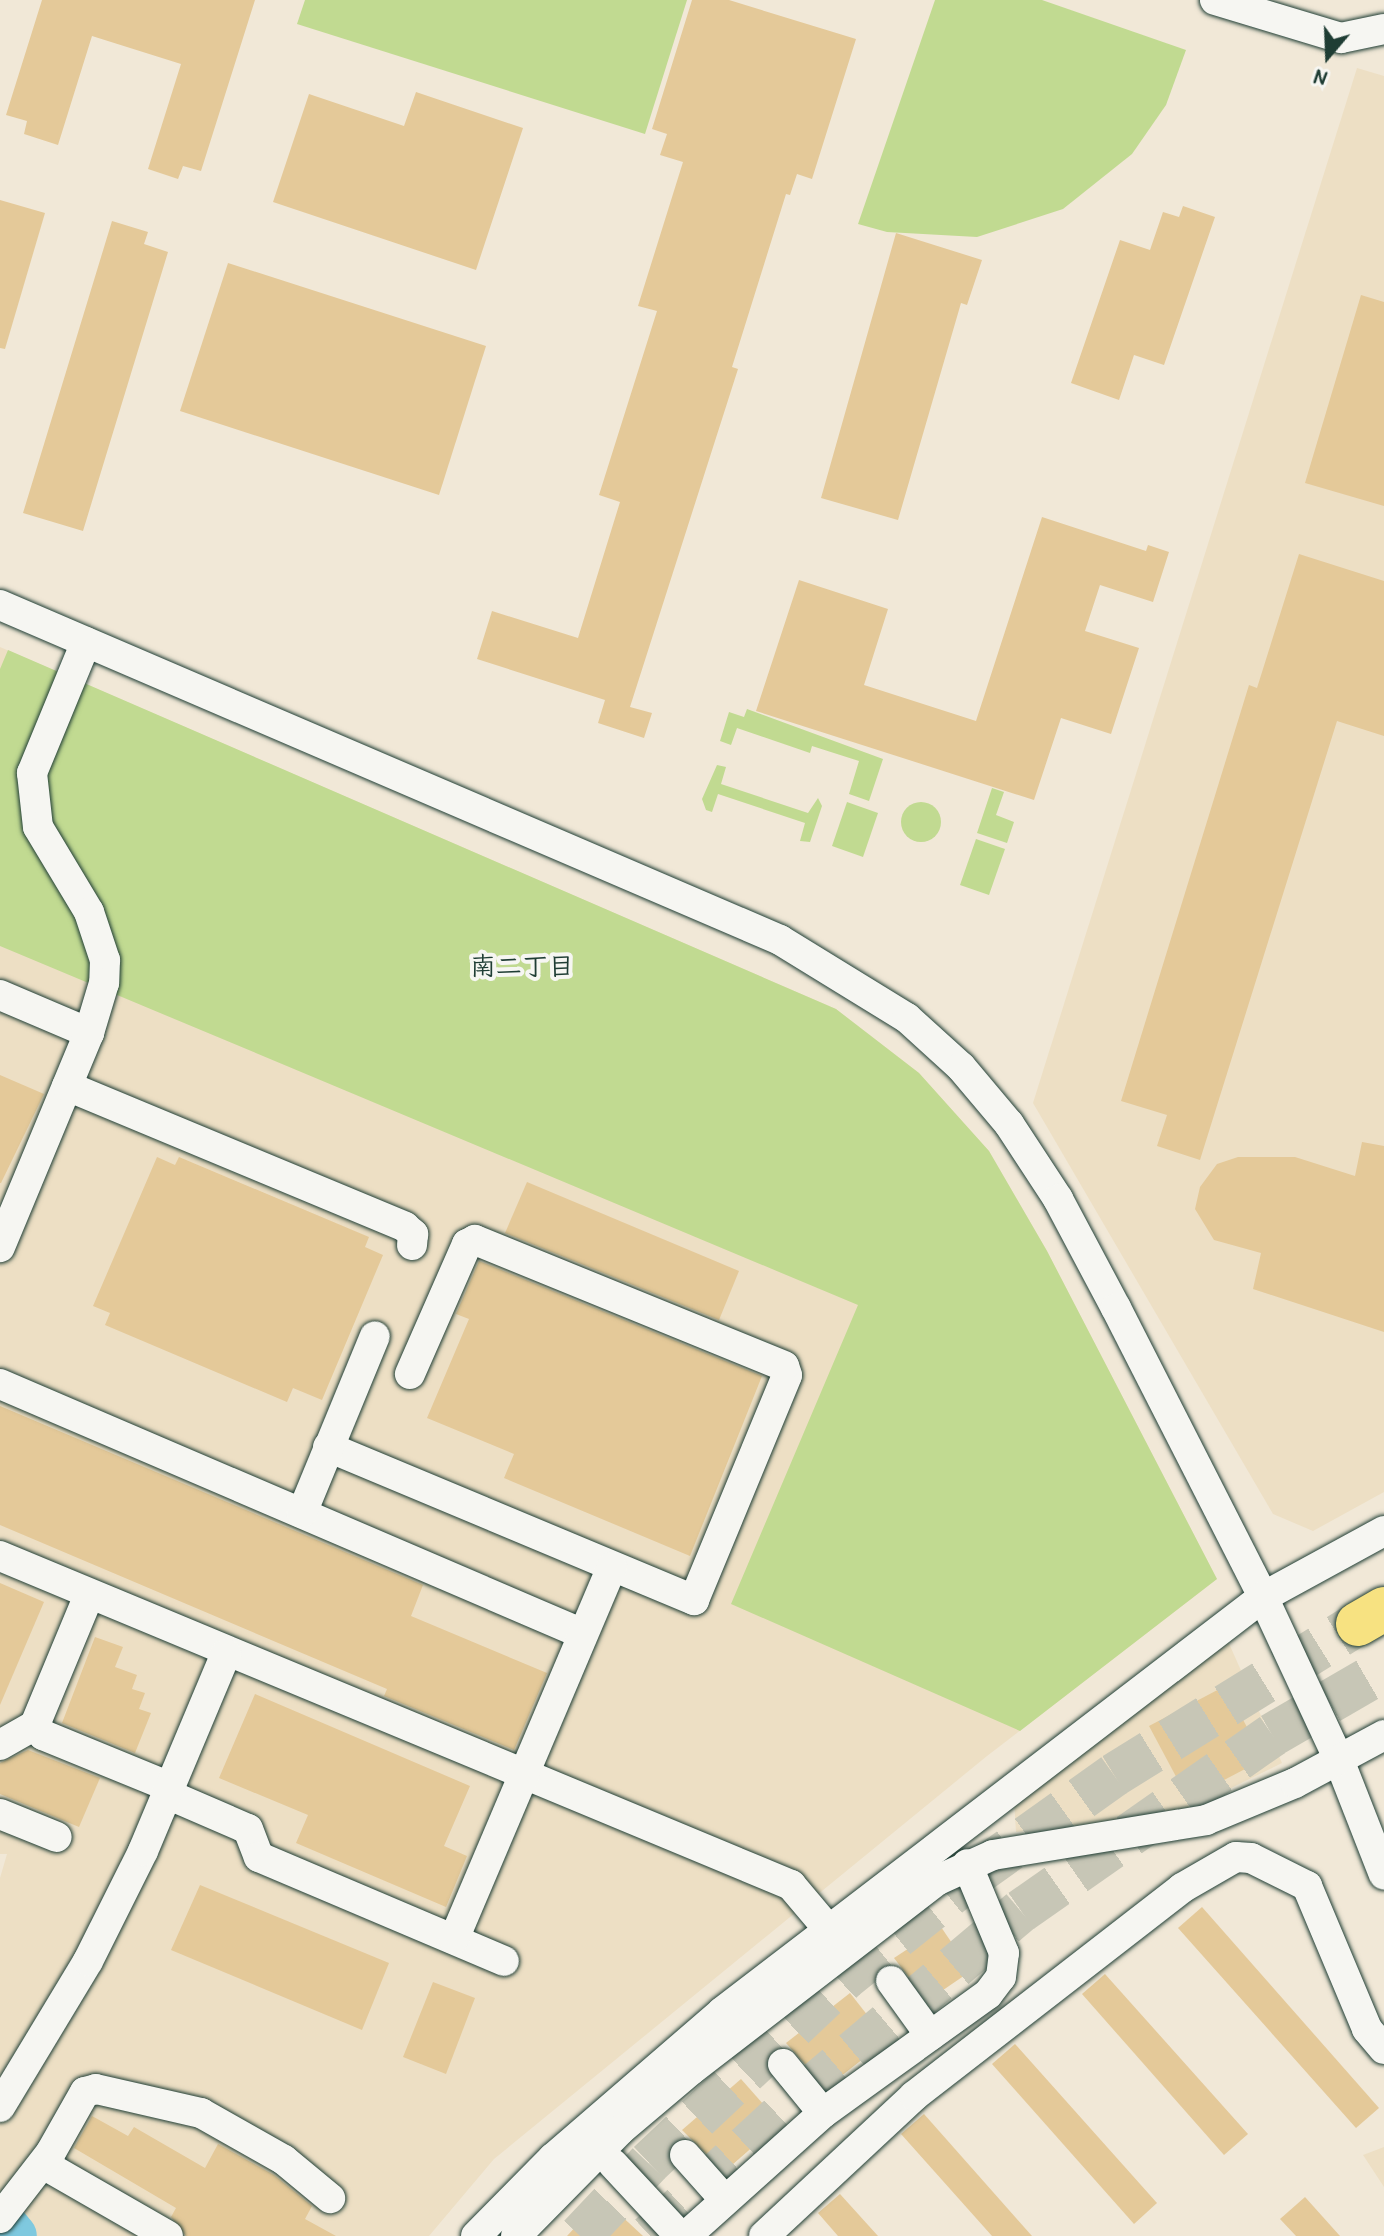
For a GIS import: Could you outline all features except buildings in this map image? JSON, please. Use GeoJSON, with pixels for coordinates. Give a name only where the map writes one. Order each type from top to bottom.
{"type":"FeatureCollection","features":[{"type":"Feature","properties":{"kind":"street"},"geometry":{"type":"LineString","coordinates":[[1215,0],[1341,38],[1384,29]]}},
{"type":"Feature","properties":{"kind":"street"},"geometry":{"type":"LineString","coordinates":[[0,605],[780,940],[907,1018],[961,1067],[1009,1124],[1058,1199],[1263,1597],[1339,1760],[1384,1875]]}},
{"type":"Feature","properties":{"kind":"street"},"geometry":{"type":"LineString","coordinates":[[0,1247],[89,1033],[104,983],[100,938],[38,827],[32,773],[86,642]]}},
{"type":"Feature","properties":{"kind":"street"},"geometry":{"type":"LineString","coordinates":[[0,995],[89,1033]]}},
{"type":"Feature","properties":{"kind":"street"},"geometry":{"type":"LineString","coordinates":[[67,1086],[405,1227],[413,1234],[412,1245]]}},
{"type":"Feature","properties":{"kind":"street"},"geometry":{"type":"LineString","coordinates":[[328,1447],[694,1600],[786,1384],[784,1366],[475,1240],[467,1244],[410,1374]]}},
{"type":"Feature","properties":{"kind":"street"},"geometry":{"type":"LineString","coordinates":[[302,1513],[375,1336]]}},
{"type":"Feature","properties":{"kind":"street"},"geometry":{"type":"LineString","coordinates":[[0,1384],[583,1634]]}},
{"type":"Feature","properties":{"kind":"street"},"geometry":{"type":"LineString","coordinates":[[476,2236],[565,2147],[722,2012],[1263,1597],[1384,1531]]}},
{"type":"Feature","properties":{"kind":"street"},"geometry":{"type":"LineString","coordinates":[[0,1556],[226,1654],[791,1885],[829,1930]]}},
{"type":"Feature","properties":{"kind":"street"},"geometry":{"type":"LineString","coordinates":[[454,1939],[612,1567]]}},
{"type":"Feature","properties":{"kind":"street"},"geometry":{"type":"LineString","coordinates":[[0,1745],[35,1725],[89,1595]]}},
{"type":"Feature","properties":{"kind":"street"},"geometry":{"type":"LineString","coordinates":[[0,2107],[88,1961],[168,1790],[226,1654]]}},
{"type":"Feature","properties":{"kind":"street"},"geometry":{"type":"LineString","coordinates":[[35,1725],[43,1735],[248,1829],[259,1857],[504,1961]]}},
{"type":"Feature","properties":{"kind":"street"},"geometry":{"type":"LineString","coordinates":[[516,2236],[620,2130],[691,2070],[907,1900],[967,1864],[1206,1820],[1339,1760],[1384,1735]]}},
{"type":"Feature","properties":{"kind":"street"},"geometry":{"type":"LineString","coordinates":[[0,1814],[57,1837]]}},
{"type":"Feature","properties":{"kind":"street"},"geometry":{"type":"LineString","coordinates":[[764,2236],[914,2096],[1182,1888],[1236,1857],[1251,1858],[1307,1886],[1367,2029],[1384,2049]]}},
{"type":"Feature","properties":{"kind":"street"},"geometry":{"type":"LineString","coordinates":[[686,2236],[823,2113],[988,1994],[1005,1965],[967,1864]]}},
{"type":"Feature","properties":{"kind":"street"},"geometry":{"type":"LineString","coordinates":[[891,1981],[930,2035]]}},
{"type":"Feature","properties":{"kind":"street"},"geometry":{"type":"LineString","coordinates":[[783,2064],[823,2113]]}},
{"type":"Feature","properties":{"kind":"street"},"geometry":{"type":"LineString","coordinates":[[0,2218],[43,2164],[85,2092],[96,2089],[201,2113],[284,2160],[330,2198]]}},
{"type":"Feature","properties":{"kind":"street"},"geometry":{"type":"LineString","coordinates":[[685,2155],[725,2200]]}},
{"type":"Feature","properties":{"kind":"street"},"geometry":{"type":"LineString","coordinates":[[43,2164],[168,2236]]}},
{"type":"Feature","properties":{"kind":"street"},"geometry":{"type":"LineString","coordinates":[[613,2164],[680,2236]]}},
{"type":"Feature","properties":{"kind":"shaded area"},"geometry":{"type":"Polygon","coordinates":[[[1357,68],[1384,76],[1384,1492],[1313,1531],[1273,1514],[1033,1103],[1357,68]]]}},
{"type":"Feature","properties":{"kind":"shaded area"},"geometry":{"type":"Polygon","coordinates":[[[0,647],[836,1009],[919,1073],[989,1151],[1047,1251],[1217,1579],[987,1756],[494,2159],[429,2236],[0,2236],[0,1878],[7,1854],[0,1854],[0,647]]]}},
{"type":"Feature","properties":{"kind":"shaded area"},"geometry":{"type":"Polygon","coordinates":[[[1227,1639],[1282,1763],[1176,1815],[1016,1832],[1014,1800],[1227,1639]]]}},
{"type":"Feature","properties":{"kind":"shaded area"},"geometry":{"type":"Polygon","coordinates":[[[1384,2147],[1384,2187],[1363,2155],[1384,2147]]]}},
{"type":"Feature","properties":{"kind":"green space"},"geometry":{"type":"Polygon","coordinates":[[[305,0],[687,0],[645,134],[297,24],[305,0]]]}},
{"type":"Feature","properties":{"kind":"green space"},"geometry":{"type":"Polygon","coordinates":[[[935,0],[1042,0],[1186,50],[1166,105],[1132,154],[1063,209],[977,237],[887,232],[858,224],[935,0]]]}},
{"type":"Feature","properties":{"kind":"green space"},"geometry":{"type":"Polygon","coordinates":[[[8,650],[836,1009],[919,1073],[989,1151],[1047,1251],[1217,1579],[1020,1731],[731,1604],[858,1305],[0,946],[0,669],[8,650]]]}},
{"type":"Feature","properties":{"kind":"green space"},"geometry":{"type":"Polygon","coordinates":[[[747,709],[883,759],[869,801],[849,794],[859,761],[812,746],[810,753],[737,728],[731,745],[720,741],[729,712],[744,717],[747,709]]]}},
{"type":"Feature","properties":{"kind":"green space"},"geometry":{"type":"Polygon","coordinates":[[[717,765],[726,767],[721,784],[808,813],[818,798],[822,806],[810,842],[800,841],[805,823],[718,794],[712,812],[706,810],[702,799],[717,765]]]}},
{"type":"Feature","properties":{"kind":"green space"},"geometry":{"type":"Polygon","coordinates":[[[992,788],[1004,792],[996,815],[1014,822],[1007,843],[977,833],[992,788]]]}},
{"type":"Feature","properties":{"kind":"green space"},"geometry":{"type":"Polygon","coordinates":[[[847,802],[878,813],[863,857],[832,846],[847,802]]]}},
{"type":"Feature","properties":{"kind":"green space"},"geometry":{"type":"Polygon","coordinates":[[[921,802],[935,808],[941,822],[935,836],[921,842],[907,836],[901,822],[907,808],[921,802]]]}},
{"type":"Feature","properties":{"kind":"green space"},"geometry":{"type":"Polygon","coordinates":[[[976,839],[1005,849],[989,895],[960,885],[976,839]]]}},
{"type":"Feature","properties":{"kind":"waterway"},"geometry":{"type":"LineString","coordinates":[[0,2218],[15,2236]]}},
{"type":"Feature","properties":{"kind":"tunnel"},"geometry":{"type":"LineString","coordinates":[[580,2236],[649,2163],[845,1978],[974,1875],[1114,1775],[1358,1624]]}},
{"type":"Feature","properties":{"kind":"tunnel"},"geometry":{"type":"LineString","coordinates":[[650,2236],[803,2095],[1021,1911],[1272,1735],[1384,1670]]}},
{"type":"Feature","properties":{"kind":"district","name":"南二丁目"},"geometry":{"type":"Point","coordinates":[522,966]}}]}
